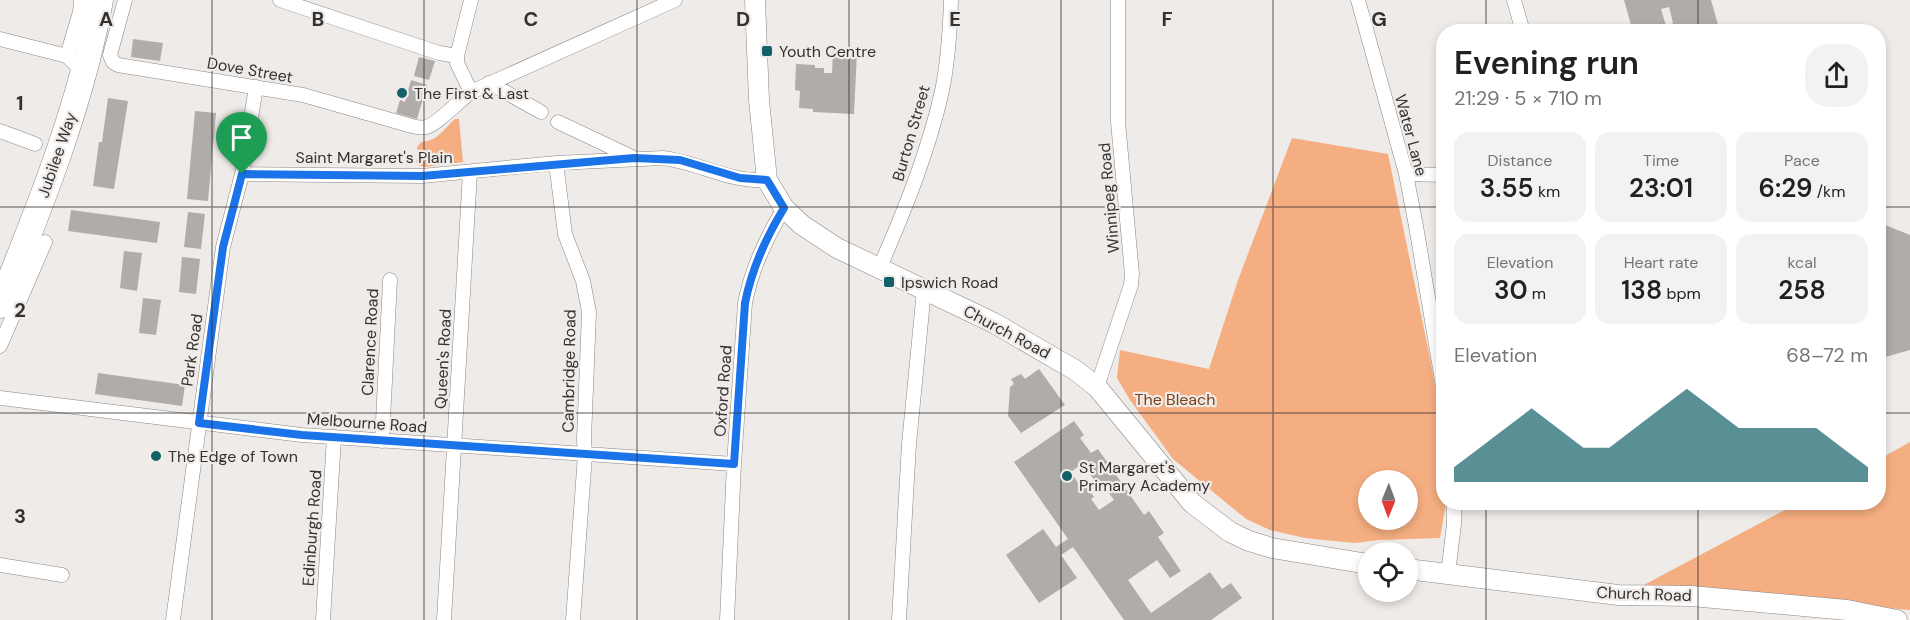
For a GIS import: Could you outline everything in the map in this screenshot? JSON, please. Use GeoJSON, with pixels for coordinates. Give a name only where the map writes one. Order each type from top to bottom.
{"type":"FeatureCollection","features":[{"type":"Feature","properties":{"kind":"highway","name":"Jubilee Way"},"geometry":{"type":"LineString","coordinates":[[0,305],[67,128],[75,64],[100,0]]}},
{"type":"Feature","properties":{"kind":"main road"},"geometry":{"type":"LineString","coordinates":[[755,0],[759,100],[767,180]]}},
{"type":"Feature","properties":{"kind":"main road","name":"Church Road"},"geometry":{"type":"LineString","coordinates":[[767,180],[784,208],[802,225],[837,248],[994,323],[1075,370],[1096,387],[1192,502],[1230,532],[1272,548],[1358,562]]}},
{"type":"Feature","properties":{"kind":"main road","name":"Church Road"},"geometry":{"type":"LineString","coordinates":[[1418,570],[1618,596],[1691,596],[1846,610],[1886,619]]}},
{"type":"Feature","properties":{"kind":"street"},"geometry":{"type":"LineString","coordinates":[[0,39],[75,64],[81,0]]}},
{"type":"Feature","properties":{"kind":"street","name":"Dove Street"},"geometry":{"type":"LineString","coordinates":[[125,0],[110,55],[113,62],[118,65],[303,95],[417,127],[433,125],[471,92]]}},
{"type":"Feature","properties":{"kind":"street"},"geometry":{"type":"LineString","coordinates":[[280,0],[439,53],[457,56]]}},
{"type":"Feature","properties":{"kind":"street"},"geometry":{"type":"LineString","coordinates":[[471,0],[457,56],[457,63],[471,92],[675,0]]}},
{"type":"Feature","properties":{"kind":"street","name":"Burton Street"},"geometry":{"type":"LineString","coordinates":[[879,269],[914,186],[942,91],[951,0]]}},
{"type":"Feature","properties":{"kind":"street","name":"Winnipeg Road"},"geometry":{"type":"LineString","coordinates":[[1096,387],[1131,285],[1132,274],[1118,122],[1118,0]]}},
{"type":"Feature","properties":{"kind":"street","name":"Water Lane"},"geometry":{"type":"LineString","coordinates":[[1358,0],[1406,174],[1436,345]]}},
{"type":"Feature","properties":{"kind":"street"},"geometry":{"type":"LineString","coordinates":[[1514,0],[1521,24]]}},
{"type":"Feature","properties":{"kind":"street"},"geometry":{"type":"LineString","coordinates":[[489,83],[541,112]]}},
{"type":"Feature","properties":{"kind":"street","name":"Park Road"},"geometry":{"type":"LineString","coordinates":[[173,620],[223,247],[242,174],[256,87]]}},
{"type":"Feature","properties":{"kind":"street"},"geometry":{"type":"LineString","coordinates":[[558,122],[634,158]]}},
{"type":"Feature","properties":{"kind":"street"},"geometry":{"type":"LineString","coordinates":[[0,131],[35,144]]}},
{"type":"Feature","properties":{"kind":"street"},"geometry":{"type":"LineString","coordinates":[[470,172],[634,158],[680,160],[740,178],[767,180]]}},
{"type":"Feature","properties":{"kind":"street","name":"Cambridge Road"},"geometry":{"type":"LineString","coordinates":[[556,163],[565,234],[583,281],[589,312],[585,455],[573,620]]}},
{"type":"Feature","properties":{"kind":"street","name":"Saint Margaret's Plain"},"geometry":{"type":"LineString","coordinates":[[242,174],[422,176],[470,172]]}},
{"type":"Feature","properties":{"kind":"street","name":"Queen's Road"},"geometry":{"type":"LineString","coordinates":[[444,620],[470,172]]}},
{"type":"Feature","properties":{"kind":"street"},"geometry":{"type":"LineString","coordinates":[[1406,174],[1436,175]]}},
{"type":"Feature","properties":{"kind":"street","name":"Oxford Road"},"geometry":{"type":"LineString","coordinates":[[727,620],[734,464],[745,303],[750,277],[766,238],[784,208]]}},
{"type":"Feature","properties":{"kind":"street"},"geometry":{"type":"LineString","coordinates":[[0,346],[45,242]]}},
{"type":"Feature","properties":{"kind":"street","name":"Clarence Road"},"geometry":{"type":"LineString","coordinates":[[382,441],[390,280]]}},
{"type":"Feature","properties":{"kind":"street"},"geometry":{"type":"LineString","coordinates":[[899,620],[910,433],[924,290]]}},
{"type":"Feature","properties":{"kind":"street","name":"Melbourne Road"},"geometry":{"type":"LineString","coordinates":[[0,398],[334,437],[734,464]]}},
{"type":"Feature","properties":{"kind":"street","name":"Edinburgh Road"},"geometry":{"type":"LineString","coordinates":[[323,620],[334,437]]}},
{"type":"Feature","properties":{"kind":"street"},"geometry":{"type":"LineString","coordinates":[[1448,574],[1454,510]]}},
{"type":"Feature","properties":{"kind":"street"},"geometry":{"type":"LineString","coordinates":[[0,566],[62,575]]}},
{"type":"Feature","properties":{"kind":"green space"},"geometry":{"type":"Polygon","coordinates":[[[455,119],[459,119],[463,162],[425,167],[418,165],[416,161],[419,145],[436,137],[455,119]]]}},
{"type":"Feature","properties":{"kind":"green space","name":"The Bleach"},"geometry":{"type":"Polygon","coordinates":[[[1292,138],[1388,154],[1436,391],[1436,510],[1445,510],[1440,538],[1355,543],[1305,538],[1270,530],[1246,519],[1173,459],[1130,400],[1117,378],[1120,350],[1209,369],[1238,280],[1292,138]]]}},
{"type":"Feature","properties":{"kind":"green space"},"geometry":{"type":"Polygon","coordinates":[[[1910,442],[1910,610],[1642,586],[1785,510],[1886,510],[1886,456],[1910,442]]]}},
{"type":"Feature","properties":{"kind":"building"},"geometry":{"type":"Polygon","coordinates":[[[1624,0],[1711,0],[1718,24],[1671,24],[1673,23],[1669,7],[1661,9],[1665,24],[1631,24],[1624,0]]]}},
{"type":"Feature","properties":{"kind":"building"},"geometry":{"type":"Polygon","coordinates":[[[133,39],[163,43],[160,61],[131,57],[133,39]]]}},
{"type":"Feature","properties":{"kind":"building"},"geometry":{"type":"Polygon","coordinates":[[[833,51],[857,52],[854,114],[813,112],[813,109],[799,108],[800,91],[795,90],[796,64],[815,65],[815,68],[824,68],[824,73],[832,73],[833,51]]]}},
{"type":"Feature","properties":{"kind":"building"},"geometry":{"type":"Polygon","coordinates":[[[419,57],[435,61],[429,80],[414,76],[419,57]]]}},
{"type":"Feature","properties":{"kind":"building"},"geometry":{"type":"Polygon","coordinates":[[[411,80],[427,85],[417,119],[396,113],[400,100],[405,102],[411,80]]]}},
{"type":"Feature","properties":{"kind":"building"},"geometry":{"type":"Polygon","coordinates":[[[108,98],[128,101],[114,189],[93,186],[108,98]]]}},
{"type":"Feature","properties":{"kind":"building"},"geometry":{"type":"Polygon","coordinates":[[[195,111],[216,113],[208,201],[187,199],[195,111]]]}},
{"type":"Feature","properties":{"kind":"building"},"geometry":{"type":"Polygon","coordinates":[[[71,210],[160,222],[157,243],[68,231],[71,210]]]}},
{"type":"Feature","properties":{"kind":"building"},"geometry":{"type":"Polygon","coordinates":[[[188,212],[205,214],[201,249],[184,247],[188,212]]]}},
{"type":"Feature","properties":{"kind":"building"},"geometry":{"type":"Polygon","coordinates":[[[1886,225],[1910,235],[1910,350],[1886,357],[1886,225]]]}},
{"type":"Feature","properties":{"kind":"building"},"geometry":{"type":"Polygon","coordinates":[[[124,251],[142,253],[137,291],[120,288],[124,251]]]}},
{"type":"Feature","properties":{"kind":"building"},"geometry":{"type":"Polygon","coordinates":[[[182,257],[200,259],[196,294],[179,292],[182,257]]]}},
{"type":"Feature","properties":{"kind":"building"},"geometry":{"type":"Polygon","coordinates":[[[143,298],[161,300],[156,335],[139,333],[143,298]]]}},
{"type":"Feature","properties":{"kind":"building"},"geometry":{"type":"Polygon","coordinates":[[[1039,369],[1065,405],[1021,433],[1008,416],[1010,387],[1014,384],[1011,379],[1021,374],[1025,379],[1039,369]]]}},
{"type":"Feature","properties":{"kind":"building"},"geometry":{"type":"Polygon","coordinates":[[[98,373],[185,385],[182,406],[95,394],[98,373]]]}},
{"type":"Feature","properties":{"kind":"building"},"geometry":{"type":"Polygon","coordinates":[[[1074,421],[1084,435],[1080,438],[1091,453],[1098,449],[1144,515],[1149,511],[1164,533],[1158,537],[1181,571],[1170,578],[1157,560],[1128,580],[1151,613],[1210,572],[1222,589],[1231,583],[1242,598],[1211,620],[1124,620],[1073,547],[1061,555],[1077,578],[1039,603],[1006,555],[1043,529],[1056,547],[1068,539],[1014,462],[1074,421]],[[1079,466],[1071,472],[1080,486],[1084,483],[1094,497],[1091,499],[1099,510],[1114,500],[1106,489],[1102,492],[1087,469],[1083,472],[1079,466]]]}},
{"type":"Feature","properties":{"kind":"place","name":"Youth Centre"},"geometry":{"type":"Point","coordinates":[767,51]}},
{"type":"Feature","properties":{"kind":"place","name":"The First & Last"},"geometry":{"type":"Point","coordinates":[402,93]}},
{"type":"Feature","properties":{"kind":"place","name":"Ipswich Road"},"geometry":{"type":"Point","coordinates":[889,282]}},
{"type":"Feature","properties":{"kind":"place","name":"The Edge of Town"},"geometry":{"type":"Point","coordinates":[156,456]}},
{"type":"Feature","properties":{"kind":"place","name":"St Margaret's Primary Academy"},"geometry":{"type":"Point","coordinates":[1067,476]}},
{"type":"Feature","properties":{"kind":"route"},"geometry":{"type":"LineString","coordinates":[[663,158],[680,160],[749,180],[767,180],[784,208],[766,238],[750,277],[745,303],[734,464],[302,435],[199,423],[223,247],[242,174],[422,176],[556,163],[663,158]]}}]}
